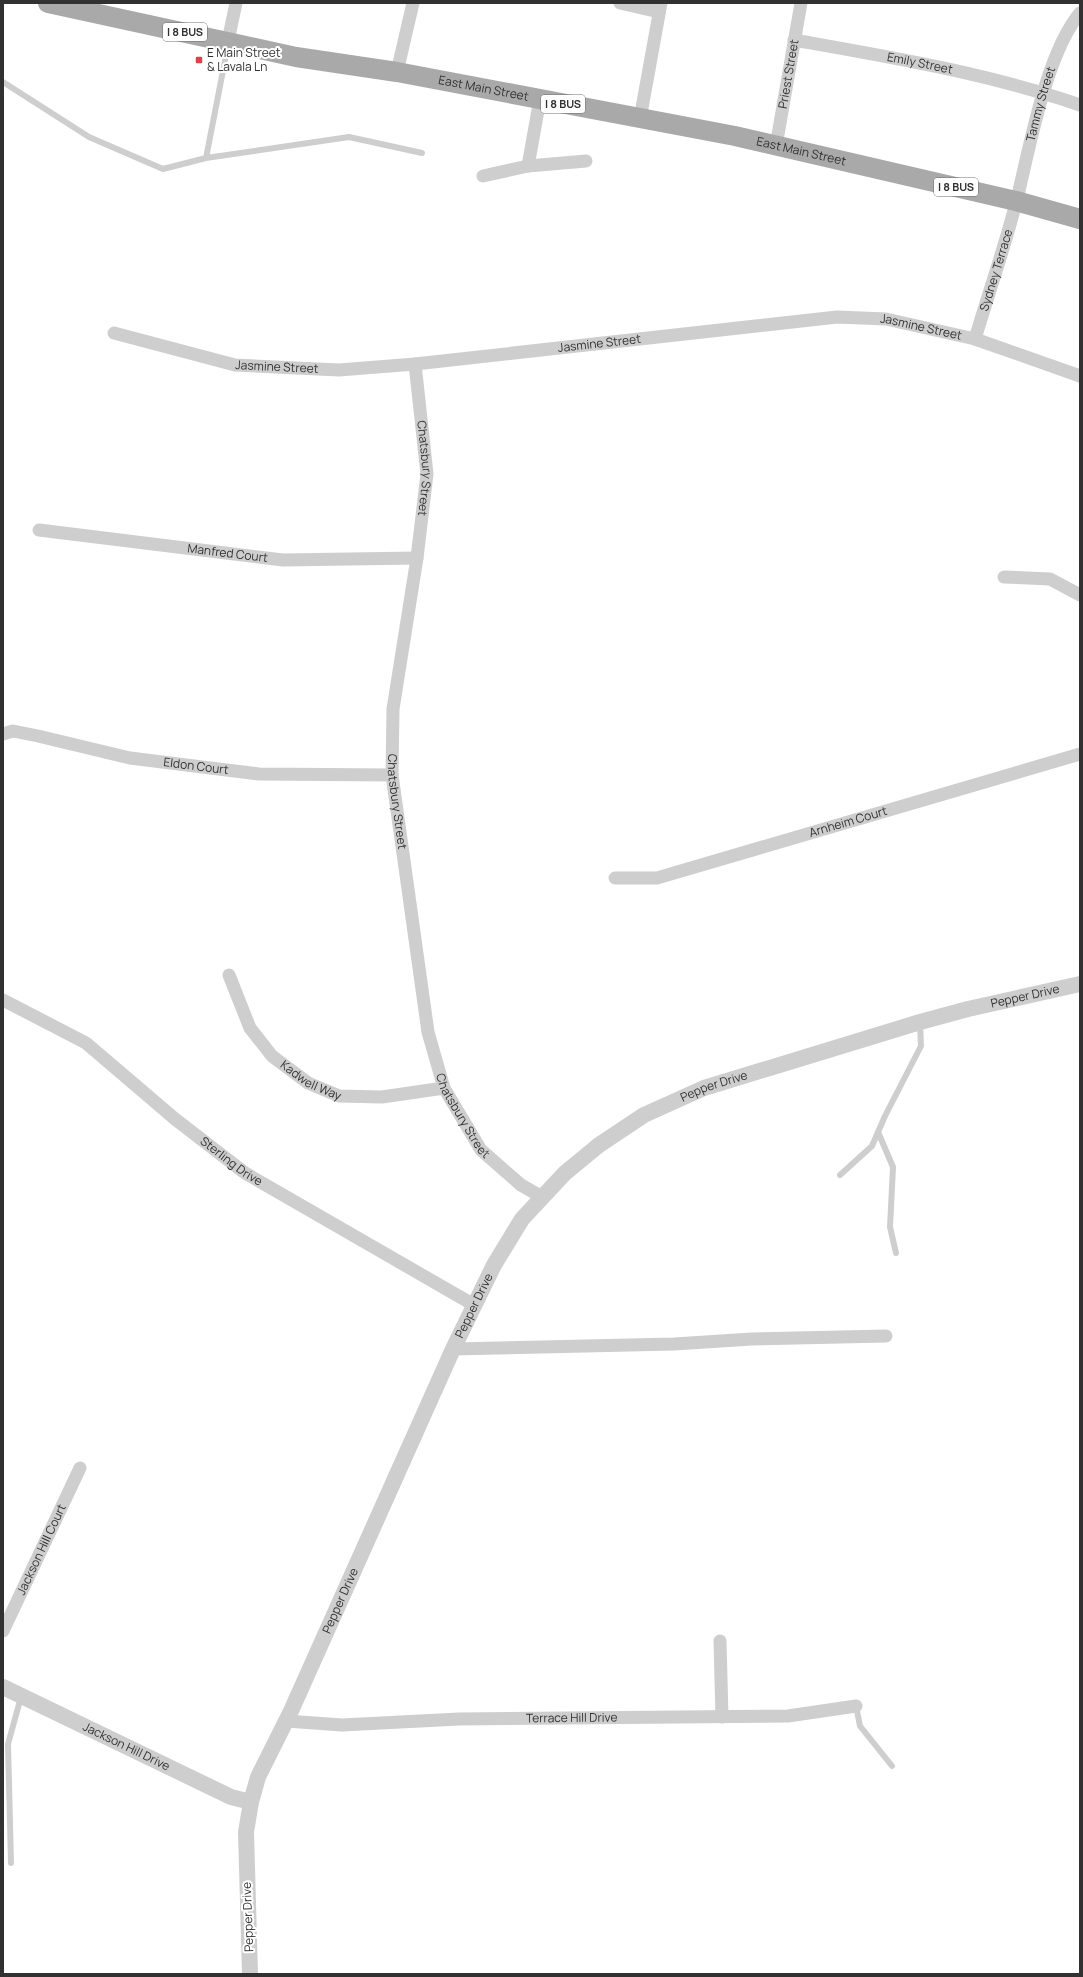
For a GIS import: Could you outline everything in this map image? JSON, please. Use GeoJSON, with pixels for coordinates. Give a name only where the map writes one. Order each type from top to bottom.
{"type":"FeatureCollection","features":[{"type":"Feature","properties":{"kind":"main road","name":"East Main Street"},"geometry":{"type":"LineString","coordinates":[[48,3],[296,57],[397,72],[735,136],[1016,201],[1080,219]]}},
{"type":"Feature","properties":{"kind":"street"},"geometry":{"type":"LineString","coordinates":[[228,41],[236,3]]}},
{"type":"Feature","properties":{"kind":"street"},"geometry":{"type":"LineString","coordinates":[[397,72],[413,3]]}},
{"type":"Feature","properties":{"kind":"street"},"geometry":{"type":"LineString","coordinates":[[620,3],[660,8],[640,119]]}},
{"type":"Feature","properties":{"kind":"street","name":"Priest Street"},"geometry":{"type":"LineString","coordinates":[[776,146],[801,3]]}},
{"type":"Feature","properties":{"kind":"street","name":"Tammy Street"},"geometry":{"type":"LineString","coordinates":[[1016,201],[1044,93],[1061,43],[1072,22],[1080,13]]}},
{"type":"Feature","properties":{"kind":"street","name":"Emily Street"},"geometry":{"type":"LineString","coordinates":[[794,40],[919,62],[1044,93],[1080,105]]}},
{"type":"Feature","properties":{"kind":"street"},"geometry":{"type":"LineString","coordinates":[[528,166],[540,100]]}},
{"type":"Feature","properties":{"kind":"street"},"geometry":{"type":"LineString","coordinates":[[483,176],[528,166],[586,161]]}},
{"type":"Feature","properties":{"kind":"street","name":"Sydney Terrace"},"geometry":{"type":"LineString","coordinates":[[975,339],[1016,201]]}},
{"type":"Feature","properties":{"kind":"street","name":"Jasmine Street"},"geometry":{"type":"LineString","coordinates":[[114,334],[235,365],[339,370],[415,364],[836,318],[886,319],[975,339],[1080,376]]}},
{"type":"Feature","properties":{"kind":"street","name":"Chatsbury Street"},"geometry":{"type":"LineString","coordinates":[[415,364],[427,474],[417,558],[393,709],[392,775],[428,1032],[444,1088],[481,1150],[521,1185],[542,1197]]}},
{"type":"Feature","properties":{"kind":"street","name":"Manfred Court"},"geometry":{"type":"LineString","coordinates":[[39,530],[283,560],[417,558]]}},
{"type":"Feature","properties":{"kind":"street"},"geometry":{"type":"LineString","coordinates":[[1004,577],[1050,579],[1080,595]]}},
{"type":"Feature","properties":{"kind":"street","name":"Eldon Court"},"geometry":{"type":"LineString","coordinates":[[3,734],[12,731],[130,758],[259,774],[392,775]]}},
{"type":"Feature","properties":{"kind":"street","name":"Arnheim Court"},"geometry":{"type":"LineString","coordinates":[[615,878],[657,878],[1080,754]]}},
{"type":"Feature","properties":{"kind":"street","name":"Kadwell Way"},"geometry":{"type":"LineString","coordinates":[[229,975],[250,1028],[272,1056],[308,1083],[339,1096],[382,1097],[444,1088]]}},
{"type":"Feature","properties":{"kind":"street","name":"Pepper Drive"},"geometry":{"type":"LineString","coordinates":[[250,1974],[246,1846],[251,1802],[258,1777],[286,1721],[453,1348],[505,1247],[522,1219],[570,1169],[599,1144],[625,1126],[663,1105],[721,1081],[920,1022],[968,1009],[1080,984]]}},
{"type":"Feature","properties":{"kind":"street","name":"Sterling Drive"},"geometry":{"type":"LineString","coordinates":[[3,1000],[86,1043],[175,1119],[245,1173],[474,1305]]}},
{"type":"Feature","properties":{"kind":"street"},"geometry":{"type":"LineString","coordinates":[[453,1348],[674,1344],[759,1339],[886,1336]]}},
{"type":"Feature","properties":{"kind":"street","name":"Jackson Hill Court"},"geometry":{"type":"LineString","coordinates":[[3,1631],[80,1468]]}},
{"type":"Feature","properties":{"kind":"street"},"geometry":{"type":"LineString","coordinates":[[720,1641],[722,1716]]}},
{"type":"Feature","properties":{"kind":"street","name":"Jackson Hill Drive"},"geometry":{"type":"LineString","coordinates":[[3,1687],[231,1797],[251,1802]]}},
{"type":"Feature","properties":{"kind":"street","name":"Terrace Hill Drive"},"geometry":{"type":"LineString","coordinates":[[286,1721],[342,1724],[459,1719],[788,1716],[856,1706]]}},
{"type":"Feature","properties":{"kind":"lane"},"geometry":{"type":"LineString","coordinates":[[206,158],[228,41]]}},
{"type":"Feature","properties":{"kind":"lane"},"geometry":{"type":"LineString","coordinates":[[3,82],[89,137],[163,169],[206,158],[349,137],[422,153]]}},
{"type":"Feature","properties":{"kind":"lane"},"geometry":{"type":"LineString","coordinates":[[840,1175],[872,1146],[921,1046],[920,1022]]}},
{"type":"Feature","properties":{"kind":"lane"},"geometry":{"type":"LineString","coordinates":[[878,1132],[893,1166],[890,1227],[896,1253]]}},
{"type":"Feature","properties":{"kind":"lane"},"geometry":{"type":"LineString","coordinates":[[11,1862],[8,1744],[22,1696]]}},
{"type":"Feature","properties":{"kind":"lane"},"geometry":{"type":"LineString","coordinates":[[856,1706],[860,1726],[892,1766]]}},
{"type":"Feature","properties":{"kind":"place","name":"E Main Street & Lavala Ln"},"geometry":{"type":"Point","coordinates":[199,60]}}]}
